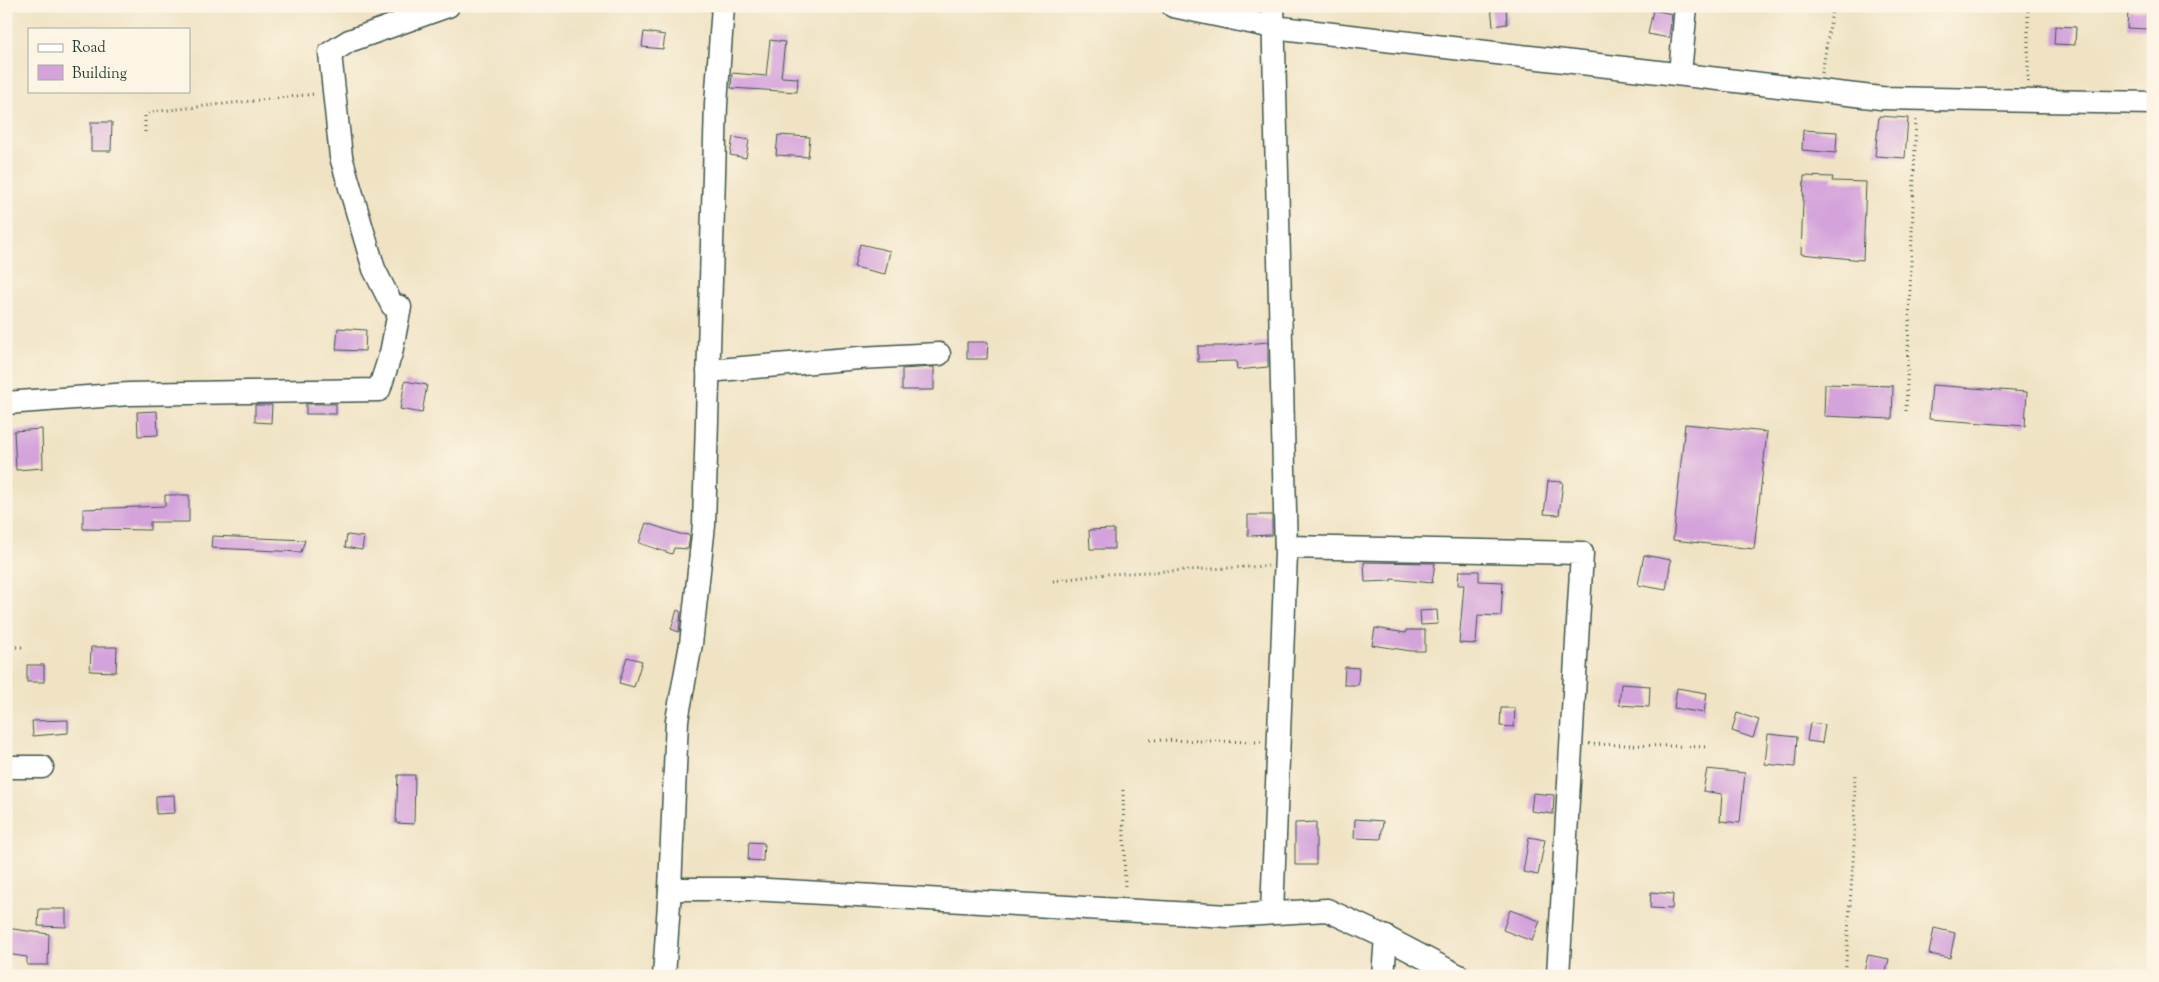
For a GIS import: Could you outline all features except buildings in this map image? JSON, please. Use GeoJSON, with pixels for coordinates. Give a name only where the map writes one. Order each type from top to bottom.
{"type":"FeatureCollection","features":[{"type":"Feature","properties":{"kind":"street"},"geometry":{"type":"LineString","coordinates":[[6,402],[129,394],[379,390],[391,354],[400,307],[392,305],[374,269],[341,157],[330,53],[349,41],[448,6]]}},
{"type":"Feature","properties":{"kind":"street"},"geometry":{"type":"LineString","coordinates":[[664,976],[670,889],[677,720],[691,644],[704,525],[716,104],[723,6]]}},
{"type":"Feature","properties":{"kind":"street"},"geometry":{"type":"LineString","coordinates":[[1173,6],[1273,16],[1680,74],[1881,98],[2153,103]]}},
{"type":"Feature","properties":{"kind":"street"},"geometry":{"type":"LineString","coordinates":[[1680,74],[1686,6]]}},
{"type":"Feature","properties":{"kind":"street"},"geometry":{"type":"LineString","coordinates":[[1272,913],[1286,556],[1273,16]]}},
{"type":"Feature","properties":{"kind":"street"},"geometry":{"type":"LineString","coordinates":[[708,371],[859,358],[939,354]]}},
{"type":"Feature","properties":{"kind":"street"},"geometry":{"type":"LineString","coordinates":[[1286,556],[1582,552],[1558,976]]}},
{"type":"Feature","properties":{"kind":"street"},"geometry":{"type":"LineString","coordinates":[[6,767],[42,767]]}},
{"type":"Feature","properties":{"kind":"street"},"geometry":{"type":"LineString","coordinates":[[670,889],[750,889],[1228,916],[1327,910],[1386,937],[1459,976]]}},
{"type":"Feature","properties":{"kind":"street"},"geometry":{"type":"LineString","coordinates":[[1383,976],[1386,937]]}},
{"type":"Feature","properties":{"kind":"path"},"geometry":{"type":"LineString","coordinates":[[1818,91],[1833,6]]}},
{"type":"Feature","properties":{"kind":"path"},"geometry":{"type":"LineString","coordinates":[[2028,6],[2028,100]]}},
{"type":"Feature","properties":{"kind":"path"},"geometry":{"type":"LineString","coordinates":[[145,132],[145,116],[152,112],[333,92]]}},
{"type":"Feature","properties":{"kind":"path"},"geometry":{"type":"LineString","coordinates":[[1906,411],[1917,99]]}},
{"type":"Feature","properties":{"kind":"path"},"geometry":{"type":"LineString","coordinates":[[1053,581],[1286,556]]}},
{"type":"Feature","properties":{"kind":"path"},"geometry":{"type":"LineString","coordinates":[[6,647],[24,648]]}},
{"type":"Feature","properties":{"kind":"path"},"geometry":{"type":"LineString","coordinates":[[1150,740],[1279,742]]}},
{"type":"Feature","properties":{"kind":"path"},"geometry":{"type":"LineString","coordinates":[[1571,744],[1709,747]]}},
{"type":"Feature","properties":{"kind":"path"},"geometry":{"type":"LineString","coordinates":[[1846,976],[1854,848],[1854,773]]}},
{"type":"Feature","properties":{"kind":"path"},"geometry":{"type":"LineString","coordinates":[[1124,790],[1125,910]]}}]}
